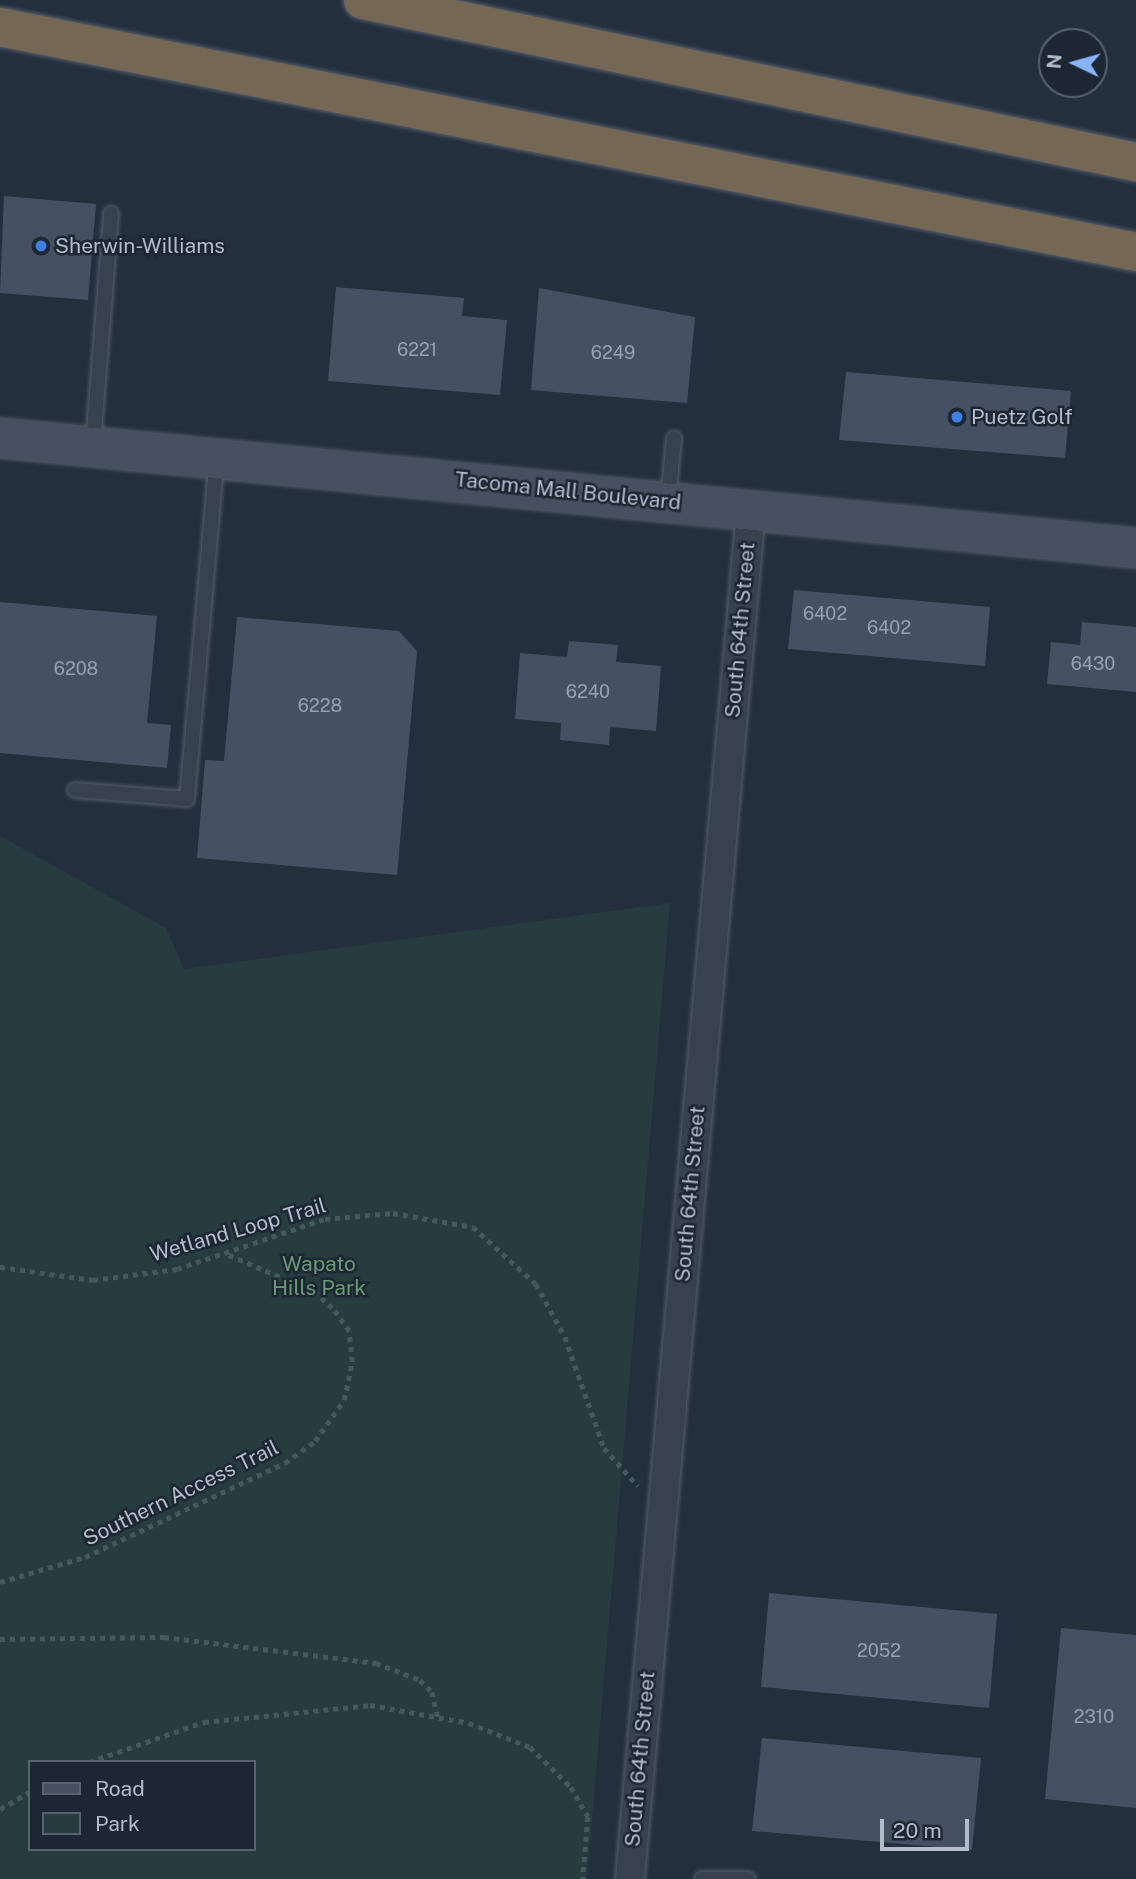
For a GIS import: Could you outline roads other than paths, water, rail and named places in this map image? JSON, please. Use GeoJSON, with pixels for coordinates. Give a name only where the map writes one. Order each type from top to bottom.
{"type":"FeatureCollection","features":[{"type":"Feature","properties":{"kind":"highway"},"geometry":{"type":"LineString","coordinates":[[363,0],[1136,162]]}},
{"type":"Feature","properties":{"kind":"highway"},"geometry":{"type":"LineString","coordinates":[[0,27],[1136,253]]}},
{"type":"Feature","properties":{"kind":"highway"},"geometry":{"type":"LineString","coordinates":[[0,49],[576,143]]}},
{"type":"Feature","properties":{"kind":"main road","name":"Tacoma Mall Boulevard"},"geometry":{"type":"LineString","coordinates":[[0,438],[1136,548]]}},
{"type":"Feature","properties":{"kind":"street","name":"South 64th Street"},"geometry":{"type":"LineString","coordinates":[[630,1879],[751,510]]}},
{"type":"Feature","properties":{"kind":"lane"},"geometry":{"type":"LineString","coordinates":[[93,446],[111,214]]}},
{"type":"Feature","properties":{"kind":"lane"},"geometry":{"type":"LineString","coordinates":[[668,501],[674,438]]}},
{"type":"Feature","properties":{"kind":"lane"},"geometry":{"type":"LineString","coordinates":[[75,790],[187,799],[217,457]]}},
{"type":"Feature","properties":{"kind":"lane"},"geometry":{"type":"LineString","coordinates":[[702,1879],[748,1879]]}},
{"type":"Feature","properties":{"kind":"place","name":"Sherwin-Williams"},"geometry":{"type":"Point","coordinates":[41,246]}},
{"type":"Feature","properties":{"kind":"place","name":"Puetz Golf"},"geometry":{"type":"Point","coordinates":[957,417]}},
{"type":"Feature","properties":{"kind":"park label","name":"Wapato Hills Park"},"geometry":{"type":"Point","coordinates":[319,1276]}}]}
